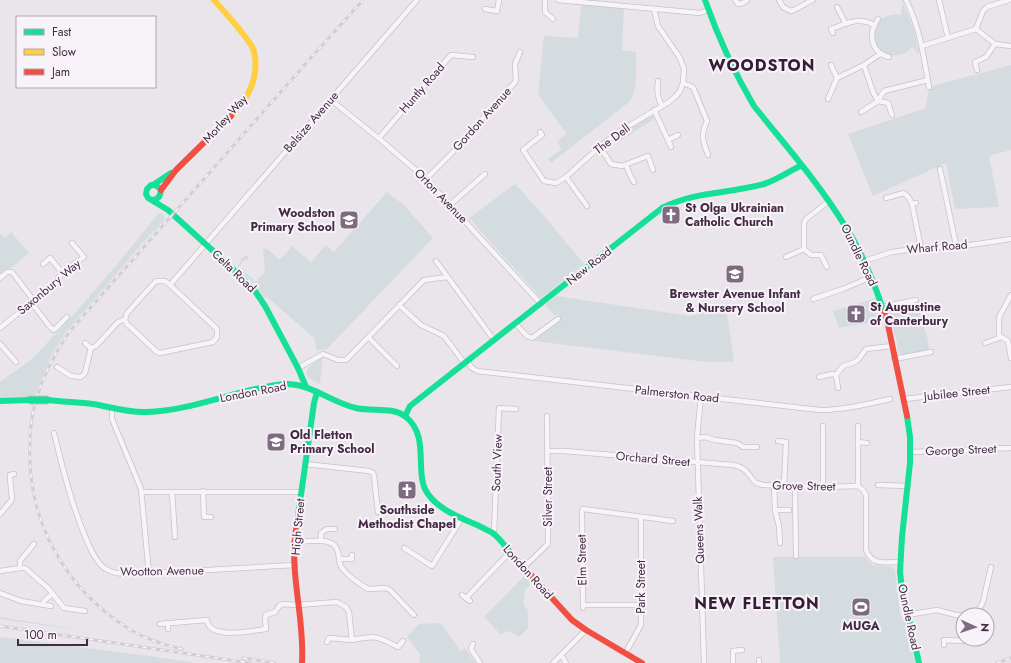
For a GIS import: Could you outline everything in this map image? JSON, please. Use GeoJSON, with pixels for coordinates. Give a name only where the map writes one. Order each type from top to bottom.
{"type":"FeatureCollection","features":[{"type":"Feature","properties":{"kind":"main road","name":"Morley Way"},"geometry":{"type":"LineString","coordinates":[[161,192],[176,170],[237,110],[252,86],[255,68],[254,51],[249,42],[214,0]]}},
{"type":"Feature","properties":{"kind":"main road","name":"Oundle Road"},"geometry":{"type":"LineString","coordinates":[[705,0],[708,10],[745,90],[754,106],[828,201],[846,227],[864,261],[882,307],[904,399],[910,437],[911,452],[900,562],[902,589],[919,663]]}},
{"type":"Feature","properties":{"kind":"main road","name":"New Road"},"geometry":{"type":"LineString","coordinates":[[404,416],[410,406],[670,204],[704,194],[759,185],[800,166]]}},
{"type":"Feature","properties":{"kind":"main road","name":"Morley Way"},"geometry":{"type":"LineString","coordinates":[[153,185],[176,170]]}},
{"type":"Feature","properties":{"kind":"main road"},"geometry":{"type":"LineString","coordinates":[[153,185],[158,186],[161,192],[157,199],[153,200],[147,197],[146,191],[148,187],[153,185]]}},
{"type":"Feature","properties":{"kind":"main road","name":"Celta Road"},"geometry":{"type":"LineString","coordinates":[[161,192],[168,210]]}},
{"type":"Feature","properties":{"kind":"main road","name":"Celta Road"},"geometry":{"type":"LineString","coordinates":[[153,200],[168,210],[243,278],[255,291],[265,306],[298,368],[306,387]]}},
{"type":"Feature","properties":{"kind":"main road","name":"London Road"},"geometry":{"type":"LineString","coordinates":[[0,401],[48,400],[96,405],[137,412],[149,412],[169,410],[264,387],[290,384],[306,387],[356,409],[392,411],[404,416],[413,423],[416,430],[422,463],[424,485],[428,494],[437,504],[494,534],[565,612],[586,630],[626,652],[642,663]]}},
{"type":"Feature","properties":{"kind":"main road","name":"High Street"},"geometry":{"type":"LineString","coordinates":[[302,661],[303,648],[298,605],[294,542],[314,403],[317,392]]}},
{"type":"Feature","properties":{"kind":"street","name":"Belsize Avenue"},"geometry":{"type":"LineString","coordinates":[[170,285],[417,0]]}},
{"type":"Feature","properties":{"kind":"street"},"geometry":{"type":"LineString","coordinates":[[486,9],[497,11],[499,0]]}},
{"type":"Feature","properties":{"kind":"street"},"geometry":{"type":"LineString","coordinates":[[545,0],[545,12],[553,20]]}},
{"type":"Feature","properties":{"kind":"street"},"geometry":{"type":"LineString","coordinates":[[558,0],[611,2],[700,14],[708,10]]}},
{"type":"Feature","properties":{"kind":"street"},"geometry":{"type":"LineString","coordinates":[[735,0],[738,4],[747,0]]}},
{"type":"Feature","properties":{"kind":"street"},"geometry":{"type":"LineString","coordinates":[[779,0],[783,7],[790,11],[813,0]]}},
{"type":"Feature","properties":{"kind":"street"},"geometry":{"type":"LineString","coordinates":[[906,0],[917,25],[929,86]]}},
{"type":"Feature","properties":{"kind":"street"},"geometry":{"type":"LineString","coordinates":[[939,0],[948,38]]}},
{"type":"Feature","properties":{"kind":"street"},"geometry":{"type":"LineString","coordinates":[[976,29],[983,11],[988,7],[1009,0]]}},
{"type":"Feature","properties":{"kind":"street"},"geometry":{"type":"LineString","coordinates":[[838,7],[846,24]]}},
{"type":"Feature","properties":{"kind":"street"},"geometry":{"type":"LineString","coordinates":[[654,9],[658,26],[680,58],[684,69],[683,83],[693,87],[707,122],[703,130],[702,140],[708,155]]}},
{"type":"Feature","properties":{"kind":"street"},"geometry":{"type":"LineString","coordinates":[[878,19],[874,25],[872,36],[873,43],[876,50],[880,54],[888,57]]}},
{"type":"Feature","properties":{"kind":"street"},"geometry":{"type":"LineString","coordinates":[[833,33],[831,29],[859,20],[874,25]]}},
{"type":"Feature","properties":{"kind":"street"},"geometry":{"type":"LineString","coordinates":[[922,46],[976,29]]}},
{"type":"Feature","properties":{"kind":"street"},"geometry":{"type":"LineString","coordinates":[[976,29],[995,44],[1011,46]]}},
{"type":"Feature","properties":{"kind":"street"},"geometry":{"type":"LineString","coordinates":[[977,70],[975,62],[986,57],[995,44]]}},
{"type":"Feature","properties":{"kind":"street","name":"Gordon Avenue"},"geometry":{"type":"LineString","coordinates":[[426,179],[453,152],[516,82],[515,64],[520,52]]}},
{"type":"Feature","properties":{"kind":"street","name":"Huntly Road"},"geometry":{"type":"LineString","coordinates":[[379,138],[451,54],[473,57]]}},
{"type":"Feature","properties":{"kind":"street"},"geometry":{"type":"LineString","coordinates":[[828,99],[837,78],[864,65],[880,54]]}},
{"type":"Feature","properties":{"kind":"street"},"geometry":{"type":"LineString","coordinates":[[831,65],[837,78]]}},
{"type":"Feature","properties":{"kind":"street"},"geometry":{"type":"LineString","coordinates":[[864,65],[873,92],[878,101],[888,103],[892,115]]}},
{"type":"Feature","properties":{"kind":"street"},"geometry":{"type":"LineString","coordinates":[[861,112],[878,101],[884,91],[928,80]]}},
{"type":"Feature","properties":{"kind":"street"},"geometry":{"type":"LineString","coordinates":[[658,81],[656,92],[662,106]]}},
{"type":"Feature","properties":{"kind":"street","name":"The Dell"},"geometry":{"type":"LineString","coordinates":[[540,132],[542,135],[522,150],[544,181],[556,183],[566,177],[617,133],[675,97],[683,83]]}},
{"type":"Feature","properties":{"kind":"street","name":"Orton Avenue"},"geometry":{"type":"LineString","coordinates":[[331,100],[379,138],[426,179],[451,204],[541,304]]}},
{"type":"Feature","properties":{"kind":"street"},"geometry":{"type":"LineString","coordinates":[[654,110],[671,147]]}},
{"type":"Feature","properties":{"kind":"street"},"geometry":{"type":"LineString","coordinates":[[668,140],[678,135]]}},
{"type":"Feature","properties":{"kind":"street"},"geometry":{"type":"LineString","coordinates":[[600,147],[611,164],[622,166],[648,156],[653,170]]}},
{"type":"Feature","properties":{"kind":"street"},"geometry":{"type":"LineString","coordinates":[[626,165],[634,182]]}},
{"type":"Feature","properties":{"kind":"street"},"geometry":{"type":"LineString","coordinates":[[940,169],[956,245]]}},
{"type":"Feature","properties":{"kind":"street"},"geometry":{"type":"LineString","coordinates":[[451,204],[485,174]]}},
{"type":"Feature","properties":{"kind":"street"},"geometry":{"type":"LineString","coordinates":[[566,177],[587,206]]}},
{"type":"Feature","properties":{"kind":"street"},"geometry":{"type":"LineString","coordinates":[[886,198],[904,194],[914,203],[921,248]]}},
{"type":"Feature","properties":{"kind":"street"},"geometry":{"type":"LineString","coordinates":[[827,267],[821,255],[811,255],[804,249],[804,223],[806,219],[828,201]]}},
{"type":"Feature","properties":{"kind":"street","name":"Wharf Road"},"geometry":{"type":"LineString","coordinates":[[864,261],[892,252],[956,245],[964,246],[1011,239]]}},
{"type":"Feature","properties":{"kind":"street","name":"Saxonbury Way"},"geometry":{"type":"LineString","coordinates":[[0,328],[50,288],[64,272],[84,257],[72,243]]}},
{"type":"Feature","properties":{"kind":"street"},"geometry":{"type":"LineString","coordinates":[[786,257],[804,249]]}},
{"type":"Feature","properties":{"kind":"street"},"geometry":{"type":"LineString","coordinates":[[43,264],[50,258],[60,270],[64,272]]}},
{"type":"Feature","properties":{"kind":"street"},"geometry":{"type":"LineString","coordinates":[[436,261],[494,340]]}},
{"type":"Feature","properties":{"kind":"street"},"geometry":{"type":"LineString","coordinates":[[0,278],[7,272],[12,272],[50,327],[54,330],[67,317]]}},
{"type":"Feature","properties":{"kind":"street"},"geometry":{"type":"LineString","coordinates":[[298,368],[323,354],[338,360],[346,360],[424,280],[447,277]]}},
{"type":"Feature","properties":{"kind":"street"},"geometry":{"type":"LineString","coordinates":[[813,299],[843,289],[871,277]]}},
{"type":"Feature","properties":{"kind":"street"},"geometry":{"type":"LineString","coordinates":[[156,281],[165,281],[216,329],[217,337],[213,342],[160,353],[157,352],[126,323],[125,319],[127,313],[156,281]]}},
{"type":"Feature","properties":{"kind":"street"},"geometry":{"type":"LineString","coordinates":[[1000,336],[999,317],[1011,295]]}},
{"type":"Feature","properties":{"kind":"street"},"geometry":{"type":"LineString","coordinates":[[882,307],[916,300]]}},
{"type":"Feature","properties":{"kind":"street"},"geometry":{"type":"LineString","coordinates":[[400,305],[421,325],[444,336],[467,363]]}},
{"type":"Feature","properties":{"kind":"street"},"geometry":{"type":"LineString","coordinates":[[57,367],[71,376],[81,377],[85,373],[94,347],[118,322],[125,319]]}},
{"type":"Feature","properties":{"kind":"street"},"geometry":{"type":"LineString","coordinates":[[516,324],[527,336],[532,338],[558,319]]}},
{"type":"Feature","properties":{"kind":"street"},"geometry":{"type":"LineString","coordinates":[[985,343],[998,339],[1000,336]]}},
{"type":"Feature","properties":{"kind":"street"},"geometry":{"type":"LineString","coordinates":[[1000,336],[1008,341],[1010,358]]}},
{"type":"Feature","properties":{"kind":"street"},"geometry":{"type":"LineString","coordinates":[[369,338],[397,366]]}},
{"type":"Feature","properties":{"kind":"street"},"geometry":{"type":"LineString","coordinates":[[85,343],[94,347]]}},
{"type":"Feature","properties":{"kind":"street"},"geometry":{"type":"LineString","coordinates":[[0,344],[16,362]]}},
{"type":"Feature","properties":{"kind":"street"},"geometry":{"type":"LineString","coordinates":[[838,388],[836,375],[843,366],[854,363],[866,349],[892,346]]}},
{"type":"Feature","properties":{"kind":"street"},"geometry":{"type":"LineString","coordinates":[[894,359],[931,352]]}},
{"type":"Feature","properties":{"kind":"street","name":"Palmerston Road"},"geometry":{"type":"LineString","coordinates":[[467,363],[471,368],[477,371],[820,410],[861,405],[890,399]]}},
{"type":"Feature","properties":{"kind":"street"},"geometry":{"type":"LineString","coordinates":[[819,377],[832,374],[836,375]]}},
{"type":"Feature","properties":{"kind":"street","name":"Jubilee Street"},"geometry":{"type":"LineString","coordinates":[[904,399],[1011,387]]}},
{"type":"Feature","properties":{"kind":"street","name":"Queens Walk"},"geometry":{"type":"LineString","coordinates":[[701,396],[697,438],[704,663]]}},
{"type":"Feature","properties":{"kind":"street"},"geometry":{"type":"LineString","coordinates":[[112,408],[112,419],[142,492],[149,574]]}},
{"type":"Feature","properties":{"kind":"street","name":"South View"},"geometry":{"type":"LineString","coordinates":[[494,534],[499,408],[516,408]]}},
{"type":"Feature","properties":{"kind":"street","name":"Silver Street"},"geometry":{"type":"LineString","coordinates":[[524,567],[548,544],[547,416]]}},
{"type":"Feature","properties":{"kind":"street"},"geometry":{"type":"LineString","coordinates":[[823,487],[824,426]]}},
{"type":"Feature","properties":{"kind":"street"},"geometry":{"type":"LineString","coordinates":[[858,426],[858,486],[866,495],[866,550],[869,557],[876,562],[900,562]]}},
{"type":"Feature","properties":{"kind":"street","name":"Wootton Avenue"},"geometry":{"type":"LineString","coordinates":[[54,432],[69,493],[79,522],[96,560],[110,571],[127,574],[149,574],[295,565]]}},
{"type":"Feature","properties":{"kind":"street"},"geometry":{"type":"LineString","coordinates":[[784,486],[786,436]]}},
{"type":"Feature","properties":{"kind":"street"},"geometry":{"type":"LineString","coordinates":[[697,438],[705,437],[715,440],[737,442],[742,447],[757,446]]}},
{"type":"Feature","properties":{"kind":"street"},"geometry":{"type":"LineString","coordinates":[[778,441],[786,442]]}},
{"type":"Feature","properties":{"kind":"street"},"geometry":{"type":"LineString","coordinates":[[858,442],[867,443]]}},
{"type":"Feature","properties":{"kind":"street","name":"George Street"},"geometry":{"type":"LineString","coordinates":[[911,452],[1011,448]]}},
{"type":"Feature","properties":{"kind":"street","name":"Orchard Street"},"geometry":{"type":"LineString","coordinates":[[548,451],[564,451],[740,466],[747,471],[752,480]]}},
{"type":"Feature","properties":{"kind":"street"},"geometry":{"type":"LineString","coordinates":[[305,464],[369,471],[373,473],[378,512]]}},
{"type":"Feature","properties":{"kind":"street"},"geometry":{"type":"LineString","coordinates":[[0,514],[12,498],[10,475],[14,474]]}},
{"type":"Feature","properties":{"kind":"street","name":"Grove Street"},"geometry":{"type":"LineString","coordinates":[[752,480],[756,483],[774,486],[858,486]]}},
{"type":"Feature","properties":{"kind":"street"},"geometry":{"type":"LineString","coordinates":[[878,485],[908,486]]}},
{"type":"Feature","properties":{"kind":"street"},"geometry":{"type":"LineString","coordinates":[[774,486],[775,510],[779,526],[780,543]]}},
{"type":"Feature","properties":{"kind":"street"},"geometry":{"type":"LineString","coordinates":[[796,486],[796,556]]}},
{"type":"Feature","properties":{"kind":"street"},"geometry":{"type":"LineString","coordinates":[[203,491],[204,517],[211,517]]}},
{"type":"Feature","properties":{"kind":"street"},"geometry":{"type":"LineString","coordinates":[[142,492],[301,492]]}},
{"type":"Feature","properties":{"kind":"street"},"geometry":{"type":"LineString","coordinates":[[172,492],[175,537]]}},
{"type":"Feature","properties":{"kind":"street","name":"Elm Street"},"geometry":{"type":"LineString","coordinates":[[641,517],[583,509],[582,511],[583,606],[641,605]]}},
{"type":"Feature","properties":{"kind":"street"},"geometry":{"type":"LineString","coordinates":[[775,510],[789,510]]}},
{"type":"Feature","properties":{"kind":"street"},"geometry":{"type":"LineString","coordinates":[[641,517],[673,521]]}},
{"type":"Feature","properties":{"kind":"street","name":"Park Street"},"geometry":{"type":"LineString","coordinates":[[626,652],[641,625],[641,517]]}},
{"type":"Feature","properties":{"kind":"street"},"geometry":{"type":"LineString","coordinates":[[404,548],[432,566],[462,518]]}},
{"type":"Feature","properties":{"kind":"street"},"geometry":{"type":"LineString","coordinates":[[321,541],[321,533],[324,530],[335,529]]}},
{"type":"Feature","properties":{"kind":"street"},"geometry":{"type":"LineString","coordinates":[[294,542],[329,542],[335,546],[342,568],[353,579],[368,589],[386,588],[390,590],[414,615]]}},
{"type":"Feature","properties":{"kind":"street"},"geometry":{"type":"LineString","coordinates":[[20,568],[20,561],[34,544]]}},
{"type":"Feature","properties":{"kind":"street"},"geometry":{"type":"LineString","coordinates":[[466,598],[510,552]]}},
{"type":"Feature","properties":{"kind":"street"},"geometry":{"type":"LineString","coordinates":[[340,559],[352,560],[352,555]]}},
{"type":"Feature","properties":{"kind":"street"},"geometry":{"type":"LineString","coordinates":[[980,607],[983,602],[990,566]]}},
{"type":"Feature","properties":{"kind":"street"},"geometry":{"type":"LineString","coordinates":[[0,571],[25,568],[48,588],[64,608],[85,611]]}},
{"type":"Feature","properties":{"kind":"street"},"geometry":{"type":"LineString","coordinates":[[0,593],[21,601],[51,606]]}},
{"type":"Feature","properties":{"kind":"street"},"geometry":{"type":"LineString","coordinates":[[43,605],[44,601],[52,594]]}},
{"type":"Feature","properties":{"kind":"street"},"geometry":{"type":"LineString","coordinates":[[160,624],[206,620],[207,624],[212,630],[215,631],[225,632],[266,629],[266,615],[275,612],[280,605],[337,602],[342,604],[349,612],[352,640]]}},
{"type":"Feature","properties":{"kind":"street"},"geometry":{"type":"LineString","coordinates":[[907,615],[937,610],[955,615]]}},
{"type":"Feature","properties":{"kind":"street"},"geometry":{"type":"LineString","coordinates":[[168,623],[168,630]]}},
{"type":"Feature","properties":{"kind":"street"},"geometry":{"type":"LineString","coordinates":[[553,663],[562,656],[586,630]]}},
{"type":"Feature","properties":{"kind":"street"},"geometry":{"type":"LineString","coordinates":[[327,642],[328,638],[352,640],[370,637],[382,639],[398,646],[403,641]]}},
{"type":"Feature","properties":{"kind":"street"},"geometry":{"type":"LineString","coordinates":[[944,645],[944,640],[955,641]]}},
{"type":"Feature","properties":{"kind":"street"},"geometry":{"type":"LineString","coordinates":[[473,644],[471,649],[480,663]]}},
{"type":"Feature","properties":{"kind":"street"},"geometry":{"type":"LineString","coordinates":[[734,663],[733,651],[742,650]]}},
{"type":"Feature","properties":{"kind":"street"},"geometry":{"type":"LineString","coordinates":[[562,656],[566,663]]}},
{"type":"Feature","properties":{"kind":"shaded area"},"geometry":{"type":"Polygon","coordinates":[[[902,2],[914,29],[919,54],[912,47],[906,52],[898,55],[884,53],[878,47],[875,40],[874,32],[877,25],[882,19],[890,15],[901,15],[902,2]]]}},
{"type":"Feature","properties":{"kind":"shaded area"},"geometry":{"type":"Polygon","coordinates":[[[581,5],[624,9],[622,50],[636,52],[635,90],[629,102],[551,163],[548,159],[562,149],[557,141],[567,134],[538,95],[544,36],[578,38],[581,5]]]}},
{"type":"Feature","properties":{"kind":"shaded area"},"geometry":{"type":"Polygon","coordinates":[[[1011,65],[1011,150],[989,156],[999,207],[955,209],[946,163],[873,196],[848,134],[926,108],[929,87],[1011,65]]]}},
{"type":"Feature","properties":{"kind":"shaded area"},"geometry":{"type":"Polygon","coordinates":[[[649,116],[653,116],[654,119],[617,143],[614,139],[649,116]]]}},
{"type":"Feature","properties":{"kind":"shaded area"},"geometry":{"type":"Polygon","coordinates":[[[515,184],[546,218],[584,264],[541,298],[469,218],[515,184]]]}},
{"type":"Feature","properties":{"kind":"shaded area"},"geometry":{"type":"Polygon","coordinates":[[[387,192],[405,206],[433,238],[327,349],[317,351],[314,338],[267,297],[264,298],[255,284],[237,268],[242,258],[248,256],[249,258],[247,260],[245,259],[239,267],[256,282],[265,272],[263,250],[266,248],[280,260],[292,246],[311,262],[326,245],[334,252],[387,192]]]}},
{"type":"Feature","properties":{"kind":"shaded area"},"geometry":{"type":"Polygon","coordinates":[[[159,213],[163,214],[165,217],[163,222],[148,237],[65,333],[52,354],[35,395],[29,397],[0,398],[0,382],[32,359],[76,312],[159,213]]]}},
{"type":"Feature","properties":{"kind":"shaded area"},"geometry":{"type":"Polygon","coordinates":[[[11,232],[29,253],[0,277],[0,233],[5,238],[11,232]]]}},
{"type":"Feature","properties":{"kind":"shaded area"},"geometry":{"type":"Polygon","coordinates":[[[557,296],[689,316],[726,307],[734,362],[706,362],[534,341],[562,319],[558,314],[555,316],[545,304],[557,296]]]}},
{"type":"Feature","properties":{"kind":"shaded area"},"geometry":{"type":"Polygon","coordinates":[[[877,298],[884,320],[839,328],[833,311],[877,298]]]}},
{"type":"Feature","properties":{"kind":"shaded area"},"geometry":{"type":"Polygon","coordinates":[[[913,302],[917,305],[927,336],[929,349],[927,351],[905,355],[898,352],[889,311],[892,306],[913,302]]]}},
{"type":"Feature","properties":{"kind":"shaded area"},"geometry":{"type":"Polygon","coordinates":[[[323,357],[320,384],[308,377],[307,370],[323,357]]]}},
{"type":"Feature","properties":{"kind":"shaded area"},"geometry":{"type":"Polygon","coordinates":[[[773,557],[865,557],[872,565],[892,567],[895,570],[900,614],[906,624],[915,663],[780,663],[773,557]]]}},
{"type":"Feature","properties":{"kind":"shaded area"},"geometry":{"type":"Polygon","coordinates":[[[525,575],[532,582],[524,592],[525,598],[523,602],[528,611],[528,628],[519,637],[508,631],[500,634],[484,617],[525,575]]]}},
{"type":"Feature","properties":{"kind":"shaded area"},"geometry":{"type":"Polygon","coordinates":[[[0,617],[92,632],[0,619],[0,617]]]}},
{"type":"Feature","properties":{"kind":"shaded area"},"geometry":{"type":"Polygon","coordinates":[[[440,623],[461,651],[465,648],[475,663],[419,663],[420,654],[407,637],[419,624],[440,623]]]}},
{"type":"Feature","properties":{"kind":"shaded area"},"geometry":{"type":"Polygon","coordinates":[[[0,637],[142,655],[197,663],[0,663],[0,637]]]}},
{"type":"Feature","properties":{"kind":"railway"},"geometry":{"type":"LineString","coordinates":[[182,649],[148,639],[129,629],[106,612],[86,593],[68,572],[54,549],[42,524],[30,470],[30,432],[36,400],[50,365],[69,332],[363,0]]}},
{"type":"Feature","properties":{"kind":"railway"},"geometry":{"type":"LineString","coordinates":[[0,626],[250,663]]}},
{"type":"Feature","properties":{"kind":"railway"},"geometry":{"type":"LineString","coordinates":[[243,658],[275,663]]}},
{"type":"Feature","properties":{"kind":"railway"},"geometry":{"type":"LineString","coordinates":[[997,663],[1011,658]]}},
{"type":"Feature","properties":{"kind":"traffic: fast"},"geometry":{"type":"LineString","coordinates":[[705,0],[727,54],[754,106],[813,179],[835,210],[857,246],[884,312]]}},
{"type":"Feature","properties":{"kind":"traffic: fast"},"geometry":{"type":"LineString","coordinates":[[405,416],[410,406],[662,208],[687,198],[764,184],[800,166]]}},
{"type":"Feature","properties":{"kind":"traffic: fast"},"geometry":{"type":"LineString","coordinates":[[153,185],[171,173]]}},
{"type":"Feature","properties":{"kind":"traffic: fast"},"geometry":{"type":"LineString","coordinates":[[153,200],[158,198],[161,191],[161,189],[155,185],[151,185],[147,189],[146,194],[148,198],[168,210],[255,291],[265,306],[298,368],[306,387]]}},
{"type":"Feature","properties":{"kind":"traffic: fast"},"geometry":{"type":"LineString","coordinates":[[48,400],[93,404],[126,411],[147,412],[185,407],[262,387],[288,384],[306,387],[348,406],[362,409],[388,410],[395,412],[406,417],[414,425],[420,445],[424,486],[428,494],[445,510],[494,534],[510,552]]}},
{"type":"Feature","properties":{"kind":"traffic: fast"},"geometry":{"type":"LineString","coordinates":[[296,530],[314,403],[317,392]]}},
{"type":"Feature","properties":{"kind":"traffic: fast"},"geometry":{"type":"LineString","coordinates":[[0,401],[29,400]]}},
{"type":"Feature","properties":{"kind":"traffic: fast"},"geometry":{"type":"LineString","coordinates":[[29,400],[48,400]]}},
{"type":"Feature","properties":{"kind":"traffic: fast"},"geometry":{"type":"LineString","coordinates":[[907,416],[910,437],[910,463],[902,537],[900,572],[902,589],[919,663]]}},
{"type":"Feature","properties":{"kind":"traffic: slow"},"geometry":{"type":"LineString","coordinates":[[214,0],[248,40],[254,51],[255,69],[251,87],[243,103],[231,116]]}},
{"type":"Feature","properties":{"kind":"traffic: jam"},"geometry":{"type":"LineString","coordinates":[[161,190],[176,170],[231,116]]}},
{"type":"Feature","properties":{"kind":"traffic: jam"},"geometry":{"type":"LineString","coordinates":[[884,312],[907,416]]}},
{"type":"Feature","properties":{"kind":"traffic: jam"},"geometry":{"type":"LineString","coordinates":[[296,530],[294,563],[301,630],[302,663]]}},
{"type":"Feature","properties":{"kind":"traffic: jam"},"geometry":{"type":"LineString","coordinates":[[510,552],[572,620],[642,663]]}},
{"type":"Feature","properties":{"kind":"place","name":"St Olga Ukrainian Catholic Church"},"geometry":{"type":"Point","coordinates":[671,215]}},
{"type":"Feature","properties":{"kind":"place","name":"Woodston Primary School"},"geometry":{"type":"Point","coordinates":[349,220]}},
{"type":"Feature","properties":{"kind":"place","name":"Brewster Avenue Infant & Nursery School"},"geometry":{"type":"Point","coordinates":[735,274]}},
{"type":"Feature","properties":{"kind":"place","name":"St Augustine of Canterbury"},"geometry":{"type":"Point","coordinates":[856,314]}},
{"type":"Feature","properties":{"kind":"place","name":"Old Fletton Primary School"},"geometry":{"type":"Point","coordinates":[276,442]}},
{"type":"Feature","properties":{"kind":"place","name":"Southside Methodist Chapel"},"geometry":{"type":"Point","coordinates":[407,490]}},
{"type":"Feature","properties":{"kind":"place","name":"MUGA"},"geometry":{"type":"Point","coordinates":[861,607]}},
{"type":"Feature","properties":{"kind":"district","name":"WOODSTON"},"geometry":{"type":"Point","coordinates":[762,65]}},
{"type":"Feature","properties":{"kind":"district","name":"NEW FLETTON"},"geometry":{"type":"Point","coordinates":[757,603]}}]}
